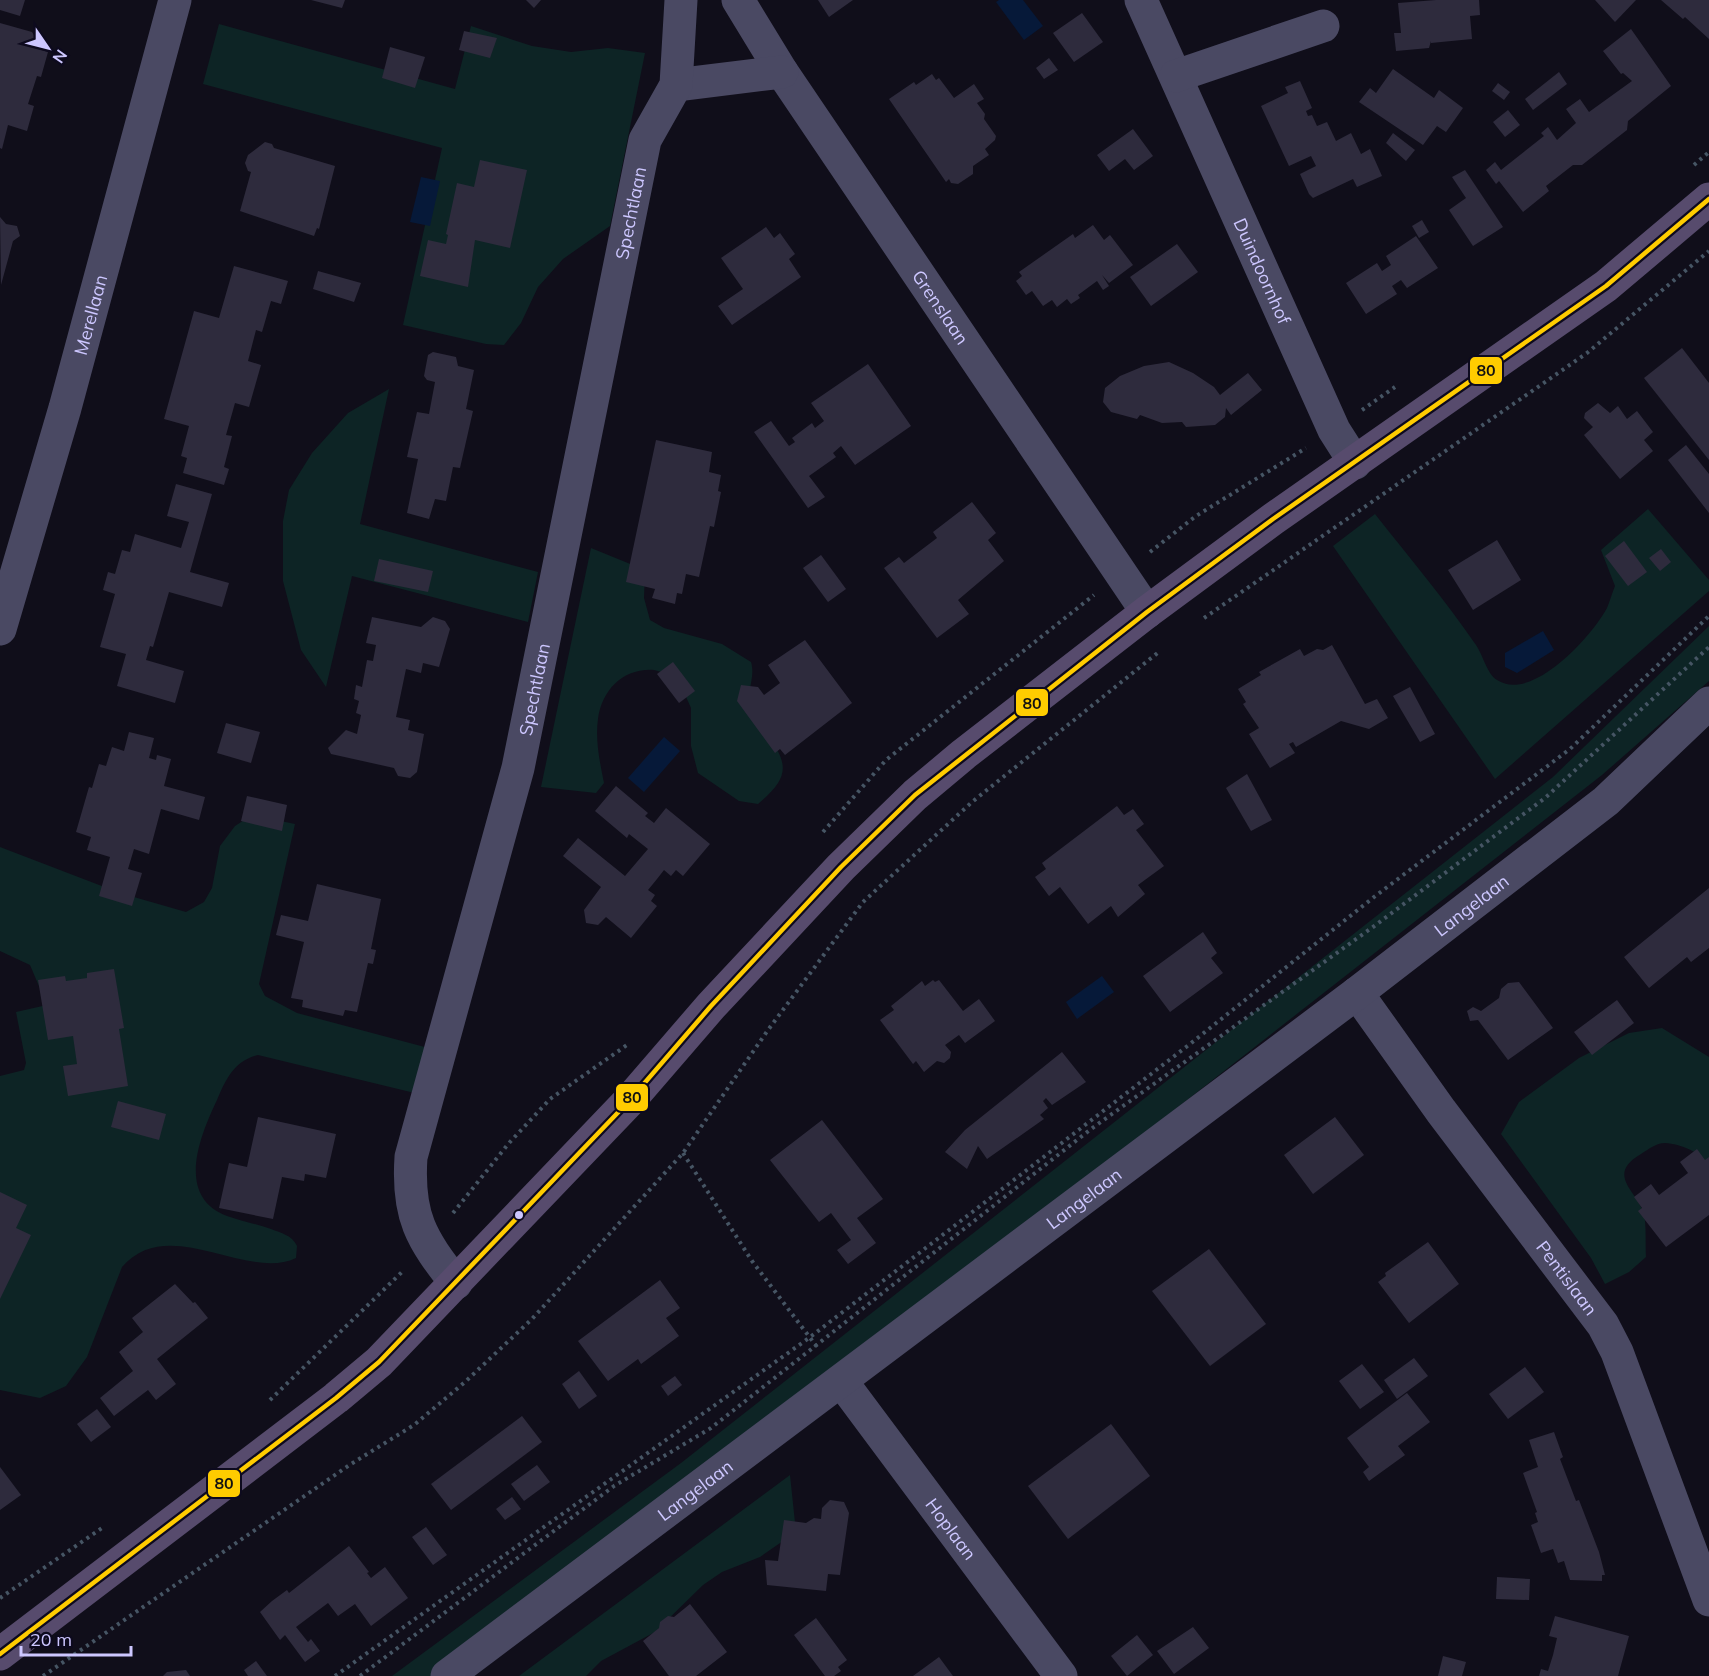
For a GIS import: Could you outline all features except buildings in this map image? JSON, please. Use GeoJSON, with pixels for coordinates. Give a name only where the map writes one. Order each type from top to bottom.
{"type":"FeatureCollection","features":[{"type":"Feature","properties":{"kind":"main road"},"geometry":{"type":"LineString","coordinates":[[0,1654],[336,1398],[379,1362],[629,1101],[711,1006],[849,859],[915,795],[964,754],[1147,612],[1606,286],[1709,199]]}},
{"type":"Feature","properties":{"kind":"street","name":"Merellaan"},"geometry":{"type":"LineString","coordinates":[[0,629],[65,408],[175,0]]}},
{"type":"Feature","properties":{"kind":"street","name":"Spechtlaan"},"geometry":{"type":"LineString","coordinates":[[456,1284],[426,1245],[411,1205],[411,1157],[518,768],[645,140],[676,85],[681,0]]}},
{"type":"Feature","properties":{"kind":"street","name":"Grenslaan"},"geometry":{"type":"LineString","coordinates":[[738,0],[782,72],[1147,612]]}},
{"type":"Feature","properties":{"kind":"street","name":"Duindoornhof"},"geometry":{"type":"LineString","coordinates":[[1141,0],[1334,429],[1355,463]]}},
{"type":"Feature","properties":{"kind":"street"},"geometry":{"type":"LineString","coordinates":[[1176,76],[1323,26]]}},
{"type":"Feature","properties":{"kind":"street"},"geometry":{"type":"LineString","coordinates":[[676,85],[782,72]]}},
{"type":"Feature","properties":{"kind":"street","name":"Langelaan"},"geometry":{"type":"LineString","coordinates":[[447,1676],[842,1382],[1357,993],[1606,801],[1709,703]]}},
{"type":"Feature","properties":{"kind":"street","name":"Pentislaan"},"geometry":{"type":"LineString","coordinates":[[1357,993],[1441,1111],[1603,1325],[1617,1352],[1709,1600]]}},
{"type":"Feature","properties":{"kind":"street","name":"Hoplaan"},"geometry":{"type":"LineString","coordinates":[[842,1382],[1061,1676]]}},
{"type":"Feature","properties":{"kind":"path"},"geometry":{"type":"LineString","coordinates":[[1199,621],[1587,352],[1709,251]]}},
{"type":"Feature","properties":{"kind":"path"},"geometry":{"type":"LineString","coordinates":[[335,1676],[809,1338],[1190,1044],[1374,897],[1570,749],[1709,616]]}},
{"type":"Feature","properties":{"kind":"path"},"geometry":{"type":"LineString","coordinates":[[360,1676],[614,1486],[711,1428],[1091,1129],[1390,914],[1545,798],[1709,647]]}},
{"type":"Feature","properties":{"kind":"path"},"geometry":{"type":"LineString","coordinates":[[43,1676],[351,1464],[414,1425],[532,1319],[683,1153],[768,1030],[863,902],[972,802],[1161,650]]}},
{"type":"Feature","properties":{"kind":"path"},"geometry":{"type":"LineString","coordinates":[[683,1153],[752,1262],[842,1382]]}},
{"type":"Feature","properties":{"kind":"green space"},"geometry":{"type":"Polygon","coordinates":[[[219,24],[455,89],[471,26],[532,46],[571,52],[608,48],[645,53],[610,226],[563,259],[538,287],[521,323],[504,345],[486,344],[403,325],[442,148],[203,84],[219,24]]]}},
{"type":"Feature","properties":{"kind":"green space"},"geometry":{"type":"Polygon","coordinates":[[[389,389],[360,524],[538,572],[528,622],[352,576],[326,687],[301,650],[283,581],[283,521],[289,490],[312,453],[348,413],[389,389]]]}},
{"type":"Feature","properties":{"kind":"green space"},"geometry":{"type":"Polygon","coordinates":[[[1648,509],[1709,580],[1709,591],[1495,779],[1333,546],[1375,514],[1464,628],[1479,649],[1490,673],[1497,680],[1511,685],[1527,682],[1543,675],[1560,663],[1599,620],[1607,608],[1615,586],[1601,550],[1648,509]]]}},
{"type":"Feature","properties":{"kind":"green space"},"geometry":{"type":"Polygon","coordinates":[[[591,548],[645,570],[644,598],[650,620],[664,628],[722,644],[751,662],[750,712],[778,752],[783,769],[776,785],[758,804],[739,801],[698,773],[691,746],[691,708],[679,681],[654,670],[643,670],[624,677],[609,690],[604,699],[600,708],[597,735],[604,783],[596,793],[541,787],[591,548]]]}},
{"type":"Feature","properties":{"kind":"green space"},"geometry":{"type":"Polygon","coordinates":[[[1709,626],[1709,681],[1602,775],[952,1284],[433,1676],[392,1676],[681,1463],[1553,777],[1709,626]]]}},
{"type":"Feature","properties":{"kind":"green space"},"geometry":{"type":"Polygon","coordinates":[[[252,815],[295,824],[259,984],[265,996],[297,1013],[436,1050],[427,1096],[258,1055],[237,1066],[220,1092],[199,1147],[196,1164],[201,1194],[211,1207],[227,1216],[266,1227],[289,1237],[297,1246],[296,1258],[276,1263],[255,1262],[185,1247],[162,1246],[141,1252],[122,1267],[87,1357],[66,1386],[40,1398],[0,1390],[0,1076],[24,1070],[26,1063],[16,1012],[47,1005],[30,965],[0,951],[0,847],[120,893],[186,912],[204,902],[212,888],[220,846],[235,826],[252,815]]]}},
{"type":"Feature","properties":{"kind":"green space"},"geometry":{"type":"Polygon","coordinates":[[[1662,1028],[1709,1057],[1709,1165],[1701,1156],[1690,1150],[1665,1143],[1653,1147],[1631,1161],[1624,1175],[1629,1189],[1643,1211],[1646,1257],[1629,1272],[1605,1284],[1591,1258],[1501,1134],[1519,1102],[1579,1058],[1629,1033],[1662,1028]]]}},
{"type":"Feature","properties":{"kind":"green space"},"geometry":{"type":"Polygon","coordinates":[[[790,1475],[796,1532],[760,1557],[722,1572],[703,1585],[655,1632],[601,1661],[586,1676],[519,1676],[790,1475]]]}},
{"type":"Feature","properties":{"kind":"water"},"geometry":{"type":"Polygon","coordinates":[[[1023,0],[1043,26],[1024,40],[996,2],[1023,0]]]}},
{"type":"Feature","properties":{"kind":"water"},"geometry":{"type":"Polygon","coordinates":[[[421,177],[440,181],[430,226],[410,222],[421,177]]]}},
{"type":"Feature","properties":{"kind":"water"},"geometry":{"type":"Polygon","coordinates":[[[1543,631],[1554,650],[1517,673],[1505,667],[1505,653],[1543,631]]]}},
{"type":"Feature","properties":{"kind":"water"},"geometry":{"type":"Polygon","coordinates":[[[664,737],[680,751],[644,792],[628,778],[664,737]]]}},
{"type":"Feature","properties":{"kind":"water"},"geometry":{"type":"Polygon","coordinates":[[[1102,976],[1114,992],[1077,1019],[1066,1002],[1102,976]]]}},
{"type":"Feature","properties":{"kind":"transit line","name":"80"},"geometry":{"type":"LineString","coordinates":[[0,1654],[336,1398],[379,1362],[629,1101],[711,1006],[841,867],[915,795],[1147,612],[1273,519],[1606,286],[1709,199]]}}]}
